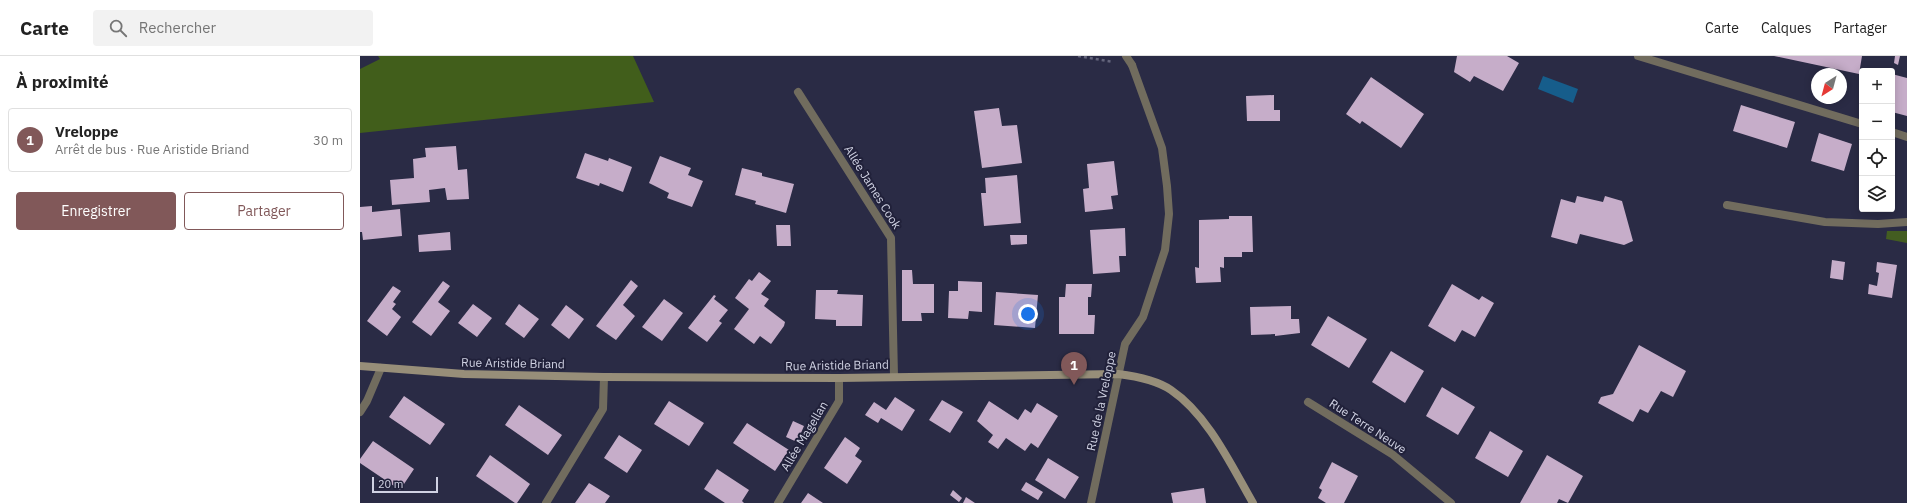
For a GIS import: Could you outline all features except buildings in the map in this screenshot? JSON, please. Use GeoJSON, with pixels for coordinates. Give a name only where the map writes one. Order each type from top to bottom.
{"type":"FeatureCollection","features":[{"type":"Feature","properties":{"kind":"street","name":"Rue de la Vreloppe"},"geometry":{"type":"LineString","coordinates":[[1091,503],[1125,344],[1142,317],[1165,250],[1169,214],[1162,148],[1132,65],[1126,56]]}},
{"type":"Feature","properties":{"kind":"street"},"geometry":{"type":"LineString","coordinates":[[1638,56],[1859,123]]}},
{"type":"Feature","properties":{"kind":"street","name":"Allée James Cook"},"geometry":{"type":"LineString","coordinates":[[798,92],[892,238],[894,376]]}},
{"type":"Feature","properties":{"kind":"street"},"geometry":{"type":"LineString","coordinates":[[1895,133],[1907,137]]}},
{"type":"Feature","properties":{"kind":"street"},"geometry":{"type":"LineString","coordinates":[[1727,205],[1825,222],[1878,224],[1907,222]]}},
{"type":"Feature","properties":{"kind":"street","name":"Rue Aristide Briand"},"geometry":{"type":"LineString","coordinates":[[360,366],[464,374],[604,377],[839,378],[894,376],[1118,374],[1134,376],[1170,389],[1197,412],[1253,503]]}},
{"type":"Feature","properties":{"kind":"street"},"geometry":{"type":"LineString","coordinates":[[360,412],[367,401],[381,368]]}},
{"type":"Feature","properties":{"kind":"street"},"geometry":{"type":"LineString","coordinates":[[546,503],[603,409],[604,377]]}},
{"type":"Feature","properties":{"kind":"street","name":"Allée Magellan"},"geometry":{"type":"LineString","coordinates":[[778,503],[839,401],[839,378]]}},
{"type":"Feature","properties":{"kind":"street","name":"Rue Terre Neuve"},"geometry":{"type":"LineString","coordinates":[[1308,402],[1392,454],[1451,503]]}},
{"type":"Feature","properties":{"kind":"path"},"geometry":{"type":"LineString","coordinates":[[1078,56],[1132,65]]}},
{"type":"Feature","properties":{"kind":"green space"},"geometry":{"type":"Polygon","coordinates":[[[378,56],[633,56],[654,102],[360,133],[360,69],[380,59],[378,56]]]}},
{"type":"Feature","properties":{"kind":"green space"},"geometry":{"type":"Polygon","coordinates":[[[1887,231],[1907,231],[1907,243],[1886,239],[1887,231]]]}},
{"type":"Feature","properties":{"kind":"water"},"geometry":{"type":"Polygon","coordinates":[[[1543,76],[1578,89],[1573,103],[1538,89],[1543,76]]]}},
{"type":"Feature","properties":{"kind":"place","name":"Vreloppe"},"geometry":{"type":"Point","coordinates":[1074,385]}}]}
